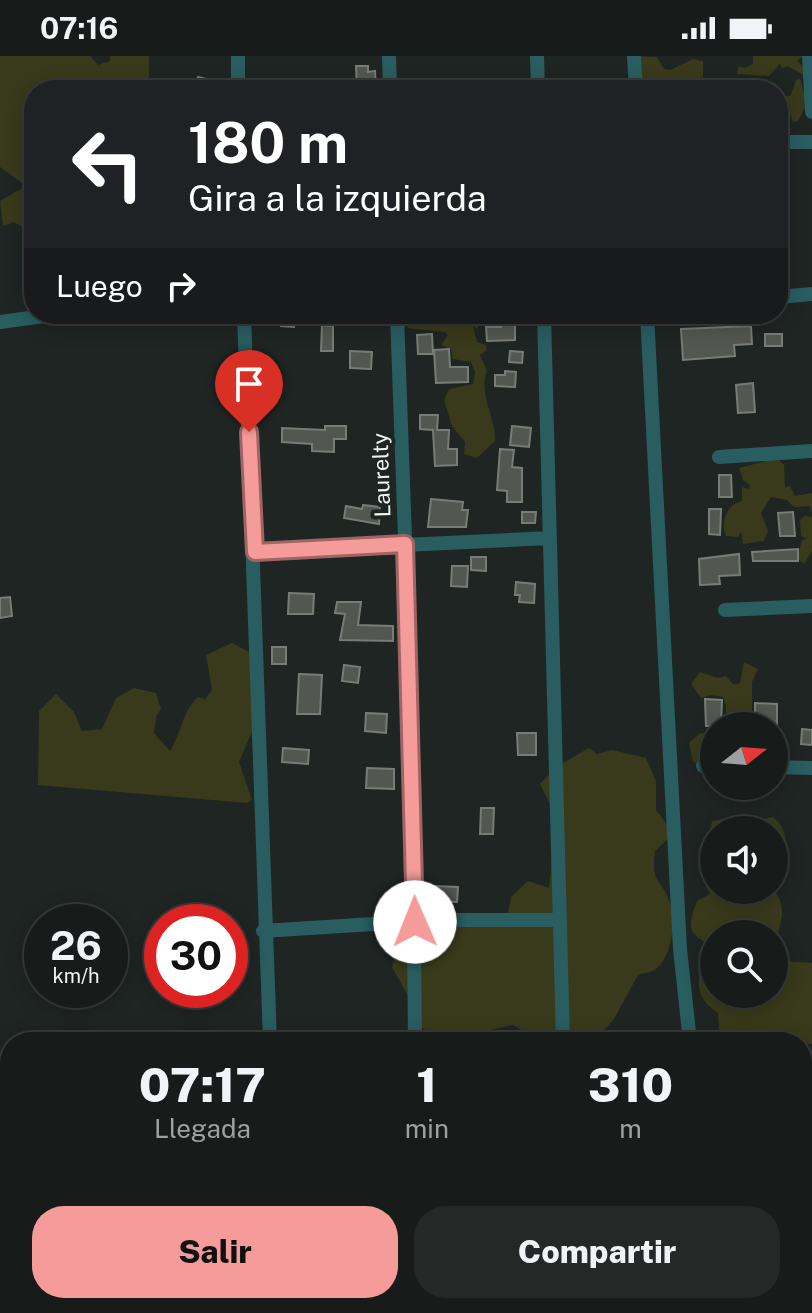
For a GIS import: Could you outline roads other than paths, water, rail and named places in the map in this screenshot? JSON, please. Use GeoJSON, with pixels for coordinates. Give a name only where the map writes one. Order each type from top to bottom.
{"type":"FeatureCollection","features":[{"type":"Feature","properties":{"kind":"street"},"geometry":{"type":"LineString","coordinates":[[238,56],[238,80]]}},
{"type":"Feature","properties":{"kind":"street"},"geometry":{"type":"LineString","coordinates":[[389,56],[390,80]]}},
{"type":"Feature","properties":{"kind":"street"},"geometry":{"type":"LineString","coordinates":[[537,56],[538,80]]}},
{"type":"Feature","properties":{"kind":"street"},"geometry":{"type":"LineString","coordinates":[[634,56],[635,80]]}},
{"type":"Feature","properties":{"kind":"street"},"geometry":{"type":"LineString","coordinates":[[809,56],[812,112]]}},
{"type":"Feature","properties":{"kind":"street"},"geometry":{"type":"LineString","coordinates":[[788,142],[812,142]]}},
{"type":"Feature","properties":{"kind":"street"},"geometry":{"type":"LineString","coordinates":[[788,296],[812,294]]}},
{"type":"Feature","properties":{"kind":"street"},"geometry":{"type":"LineString","coordinates":[[0,322],[24,319]]}},
{"type":"Feature","properties":{"kind":"street"},"geometry":{"type":"LineString","coordinates":[[244,324],[255,552],[263,931],[269,1032]]}},
{"type":"Feature","properties":{"kind":"street","name":"Laurelty"},"geometry":{"type":"LineString","coordinates":[[397,324],[415,922],[415,1032]]}},
{"type":"Feature","properties":{"kind":"street"},"geometry":{"type":"LineString","coordinates":[[544,324],[563,1032]]}},
{"type":"Feature","properties":{"kind":"street"},"geometry":{"type":"LineString","coordinates":[[648,324],[680,949],[689,1032]]}},
{"type":"Feature","properties":{"kind":"street"},"geometry":{"type":"LineString","coordinates":[[719,457],[812,451]]}},
{"type":"Feature","properties":{"kind":"street"},"geometry":{"type":"LineString","coordinates":[[255,552],[550,538]]}},
{"type":"Feature","properties":{"kind":"street"},"geometry":{"type":"LineString","coordinates":[[725,610],[812,606]]}},
{"type":"Feature","properties":{"kind":"street"},"geometry":{"type":"LineString","coordinates":[[788,767],[812,768]]}},
{"type":"Feature","properties":{"kind":"street"},"geometry":{"type":"LineString","coordinates":[[263,931],[415,922],[560,920]]}}]}
